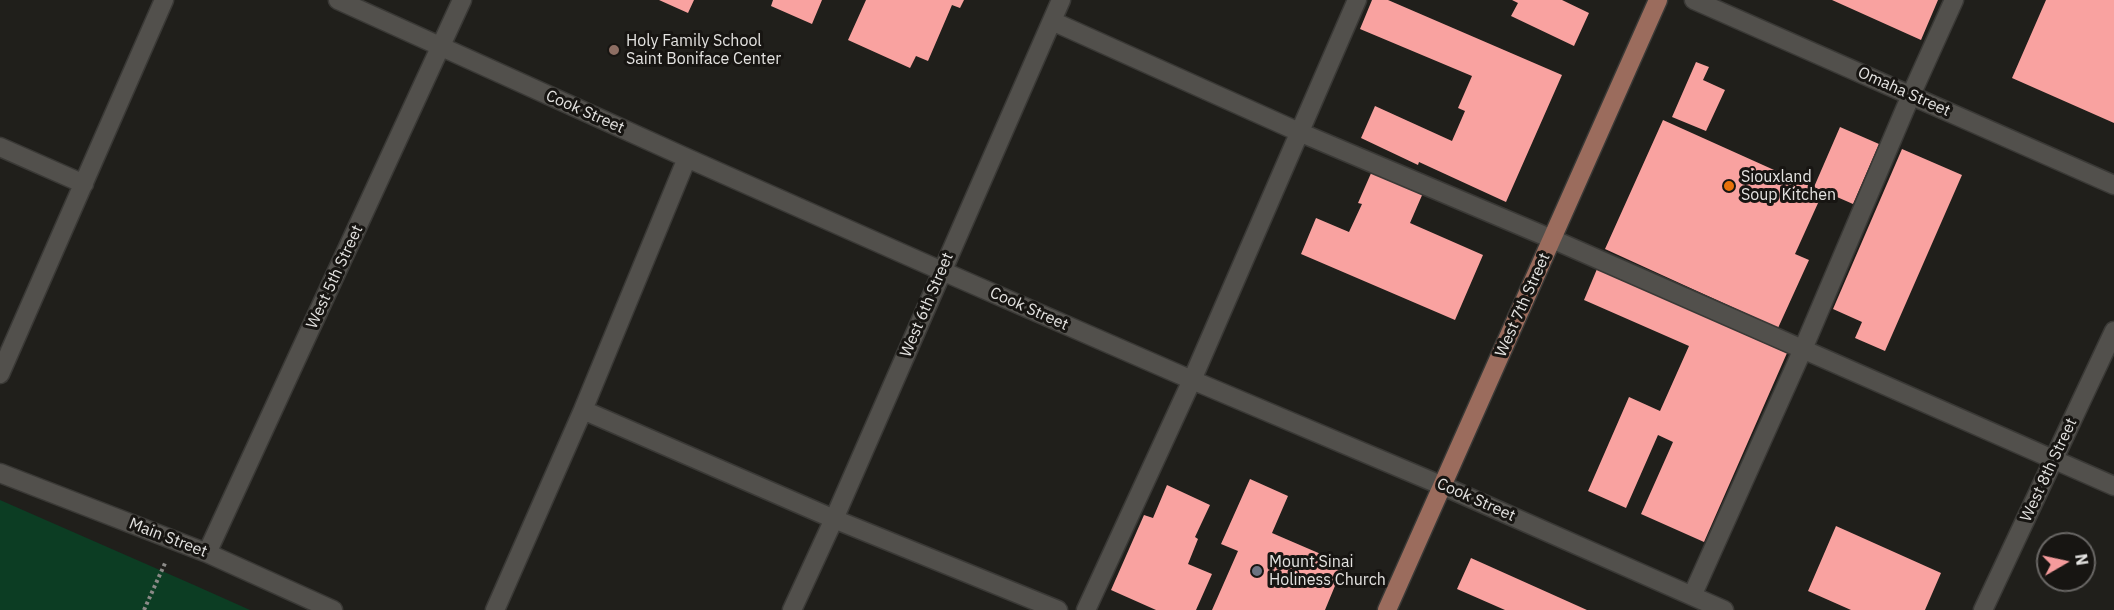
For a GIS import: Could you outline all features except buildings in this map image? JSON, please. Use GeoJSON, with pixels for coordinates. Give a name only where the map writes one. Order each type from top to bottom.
{"type":"FeatureCollection","features":[{"type":"Feature","properties":{"kind":"main road","name":"West 7th Street"},"geometry":{"type":"LineString","coordinates":[[1387,610],[1658,0]]}},
{"type":"Feature","properties":{"kind":"street"},"geometry":{"type":"LineString","coordinates":[[0,374],[164,0]]}},
{"type":"Feature","properties":{"kind":"street","name":"Cook Street"},"geometry":{"type":"LineString","coordinates":[[338,0],[942,271],[1443,486],[1724,610]]}},
{"type":"Feature","properties":{"kind":"street","name":"West 5th Street"},"geometry":{"type":"LineString","coordinates":[[207,553],[462,0]]}},
{"type":"Feature","properties":{"kind":"street","name":"West 6th Street"},"geometry":{"type":"LineString","coordinates":[[792,610],[1061,0]]}},
{"type":"Feature","properties":{"kind":"street"},"geometry":{"type":"LineString","coordinates":[[1086,610],[1192,380],[1357,0]]}},
{"type":"Feature","properties":{"kind":"street","name":"Omaha Street"},"geometry":{"type":"LineString","coordinates":[[1694,0],[2114,184]]}},
{"type":"Feature","properties":{"kind":"street"},"geometry":{"type":"LineString","coordinates":[[1692,596],[1803,349],[1954,0]]}},
{"type":"Feature","properties":{"kind":"street"},"geometry":{"type":"LineString","coordinates":[[1052,21],[1299,132],[1552,239],[2114,486]]}},
{"type":"Feature","properties":{"kind":"street"},"geometry":{"type":"LineString","coordinates":[[0,147],[84,184]]}},
{"type":"Feature","properties":{"kind":"street"},"geometry":{"type":"LineString","coordinates":[[495,610],[583,410],[687,158]]}},
{"type":"Feature","properties":{"kind":"street","name":"West 8th Street"},"geometry":{"type":"LineString","coordinates":[[1983,610],[2114,331]]}},
{"type":"Feature","properties":{"kind":"street"},"geometry":{"type":"LineString","coordinates":[[583,410],[834,519],[1058,610]]}},
{"type":"Feature","properties":{"kind":"street","name":"Main Street"},"geometry":{"type":"LineString","coordinates":[[0,473],[207,553],[333,610]]}},
{"type":"Feature","properties":{"kind":"path"},"geometry":{"type":"LineString","coordinates":[[144,610],[175,541]]}},
{"type":"Feature","properties":{"kind":"green space"},"geometry":{"type":"Polygon","coordinates":[[[0,500],[194,585],[250,610],[0,610],[0,500]]]}},
{"type":"Feature","properties":{"kind":"place","name":"Holy Family School Saint Boniface Center"},"geometry":{"type":"Point","coordinates":[614,50]}},
{"type":"Feature","properties":{"kind":"place","name":"Siouxland Soup Kitchen"},"geometry":{"type":"Point","coordinates":[1729,186]}},
{"type":"Feature","properties":{"kind":"place","name":"Mount Sinai Holiness Church"},"geometry":{"type":"Point","coordinates":[1257,571]}}]}
